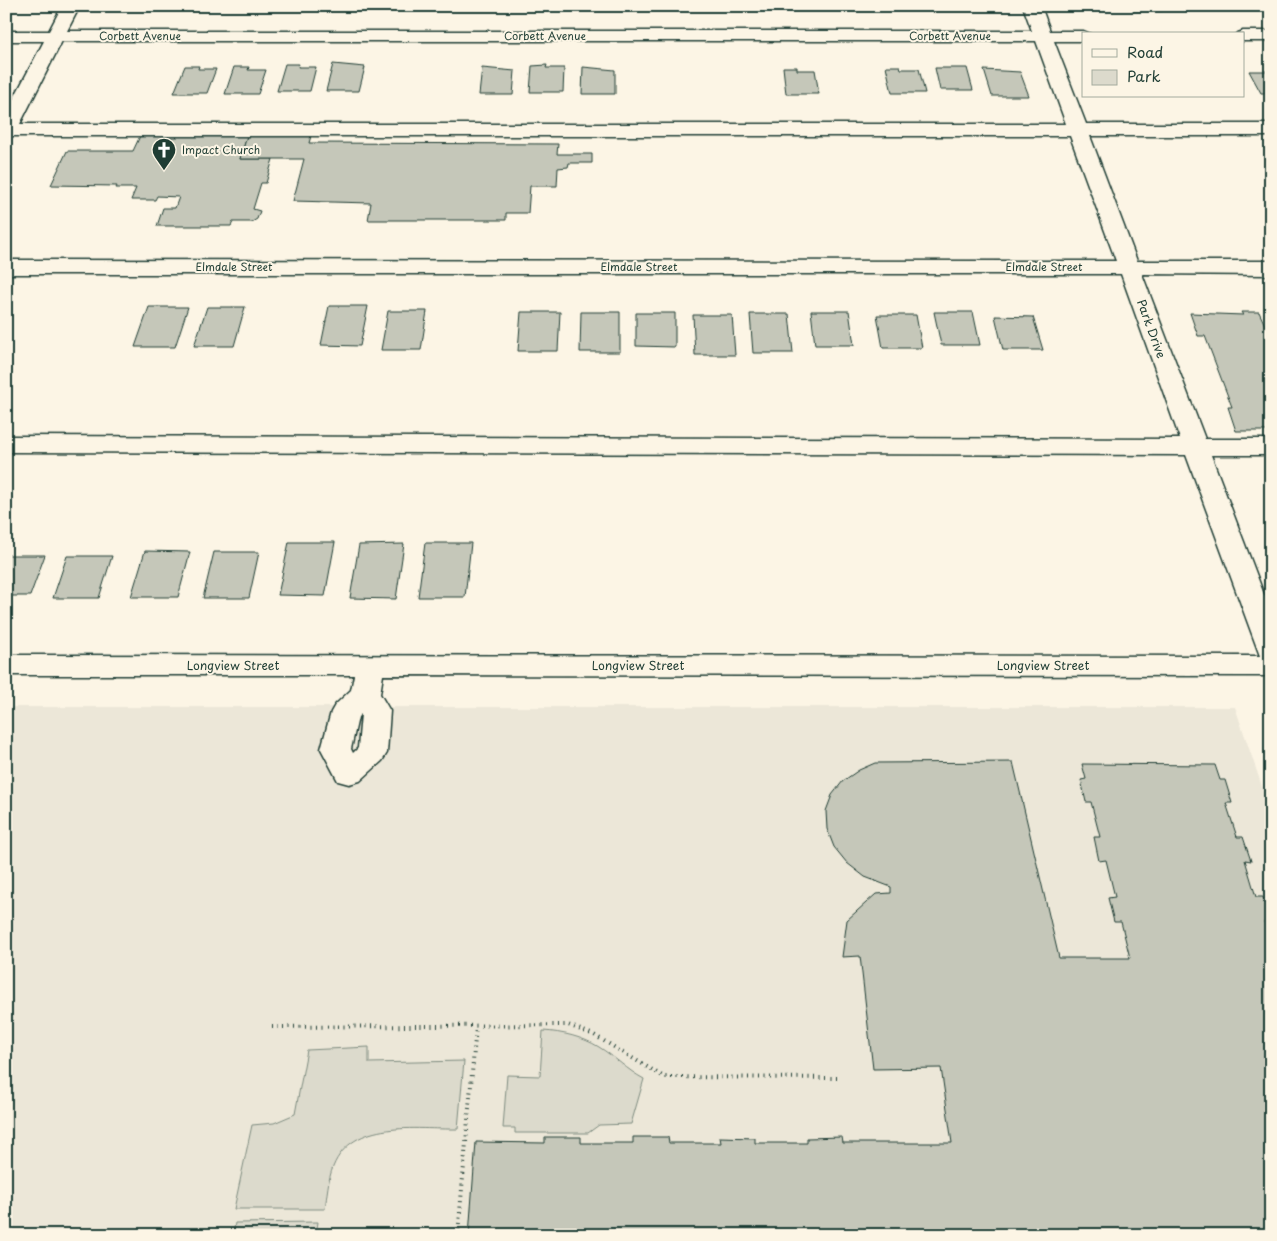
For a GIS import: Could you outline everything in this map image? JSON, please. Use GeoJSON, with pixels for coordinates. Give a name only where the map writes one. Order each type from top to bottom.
{"type":"FeatureCollection","features":[{"type":"Feature","properties":{"kind":"street"},"geometry":{"type":"LineString","coordinates":[[71,6],[7,131],[1271,130]]}},
{"type":"Feature","properties":{"kind":"street","name":"Park Drive"},"geometry":{"type":"LineString","coordinates":[[1032,6],[1271,651]]}},
{"type":"Feature","properties":{"kind":"street","name":"Corbett Avenue"},"geometry":{"type":"LineString","coordinates":[[6,36],[1082,36]]}},
{"type":"Feature","properties":{"kind":"street"},"geometry":{"type":"LineString","coordinates":[[1244,36],[1271,36]]}},
{"type":"Feature","properties":{"kind":"street","name":"Elmdale Street"},"geometry":{"type":"LineString","coordinates":[[6,267],[1271,268]]}},
{"type":"Feature","properties":{"kind":"street"},"geometry":{"type":"LineString","coordinates":[[6,444],[1271,447]]}},
{"type":"Feature","properties":{"kind":"street","name":"Longview Street"},"geometry":{"type":"LineString","coordinates":[[6,665],[1271,666]]}},
{"type":"Feature","properties":{"kind":"street"},"geometry":{"type":"LineString","coordinates":[[365,695],[370,666]]}},
{"type":"Feature","properties":{"kind":"path"},"geometry":{"type":"LineString","coordinates":[[272,1026],[568,1025],[594,1035],[623,1051],[642,1066],[664,1077],[841,1078]]}},
{"type":"Feature","properties":{"kind":"path"},"geometry":{"type":"LineString","coordinates":[[458,1235],[476,1026]]}},
{"type":"Feature","properties":{"kind":"shaded area"},"geometry":{"type":"Polygon","coordinates":[[[6,707],[1235,707],[1271,813],[1271,1235],[6,1235],[6,707]]]}},
{"type":"Feature","properties":{"kind":"green space"},"geometry":{"type":"Polygon","coordinates":[[[543,1031],[572,1036],[593,1043],[644,1079],[631,1124],[599,1125],[588,1133],[515,1133],[515,1128],[503,1128],[507,1075],[540,1076],[543,1031]]]}},
{"type":"Feature","properties":{"kind":"green space"},"geometry":{"type":"Polygon","coordinates":[[[369,1047],[369,1063],[464,1061],[458,1129],[387,1130],[370,1134],[355,1141],[342,1151],[333,1167],[325,1209],[234,1209],[252,1125],[274,1123],[295,1114],[307,1050],[369,1047]]]}},
{"type":"Feature","properties":{"kind":"green space"},"geometry":{"type":"Polygon","coordinates":[[[318,1222],[316,1235],[233,1235],[235,1223],[318,1222]]]}},
{"type":"Feature","properties":{"kind":"building"},"geometry":{"type":"Polygon","coordinates":[[[1131,6],[1161,6],[1163,11],[1133,11],[1131,6]]]}},
{"type":"Feature","properties":{"kind":"building"},"geometry":{"type":"Polygon","coordinates":[[[1175,6],[1205,6],[1207,9],[1176,8],[1175,6]]]}},
{"type":"Feature","properties":{"kind":"building"},"geometry":{"type":"Polygon","coordinates":[[[285,64],[299,64],[298,67],[316,67],[310,91],[277,91],[285,64]]]}},
{"type":"Feature","properties":{"kind":"building"},"geometry":{"type":"Polygon","coordinates":[[[333,64],[365,67],[359,91],[326,91],[333,64]]]}},
{"type":"Feature","properties":{"kind":"building"},"geometry":{"type":"Polygon","coordinates":[[[547,65],[546,68],[564,68],[563,92],[530,92],[532,66],[547,65]]]}},
{"type":"Feature","properties":{"kind":"building"},"geometry":{"type":"Polygon","coordinates":[[[185,66],[199,66],[198,69],[216,69],[207,93],[174,93],[185,66]]]}},
{"type":"Feature","properties":{"kind":"building"},"geometry":{"type":"Polygon","coordinates":[[[886,66],[900,66],[901,69],[919,69],[925,93],[892,93],[886,66]]]}},
{"type":"Feature","properties":{"kind":"building"},"geometry":{"type":"Polygon","coordinates":[[[234,67],[249,67],[248,70],[266,70],[258,94],[225,94],[234,67]]]}},
{"type":"Feature","properties":{"kind":"building"},"geometry":{"type":"Polygon","coordinates":[[[583,67],[615,70],[615,94],[582,94],[583,67]]]}},
{"type":"Feature","properties":{"kind":"building"},"geometry":{"type":"Polygon","coordinates":[[[783,67],[797,67],[797,70],[815,70],[819,94],[786,94],[783,67]]]}},
{"type":"Feature","properties":{"kind":"building"},"geometry":{"type":"Polygon","coordinates":[[[482,68],[515,71],[513,95],[479,95],[482,68]]]}},
{"type":"Feature","properties":{"kind":"building"},"geometry":{"type":"Polygon","coordinates":[[[935,68],[967,68],[973,90],[940,90],[935,68]]]}},
{"type":"Feature","properties":{"kind":"building"},"geometry":{"type":"Polygon","coordinates":[[[984,70],[1020,72],[1029,96],[992,96],[984,70]]]}},
{"type":"Feature","properties":{"kind":"building"},"geometry":{"type":"Polygon","coordinates":[[[1249,71],[1271,71],[1271,93],[1261,93],[1249,71]]]}},
{"type":"Feature","properties":{"kind":"building","name":"Impact Church"},"geometry":{"type":"Polygon","coordinates":[[[140,136],[247,136],[240,159],[273,159],[266,183],[261,183],[253,209],[260,211],[257,219],[252,222],[233,222],[231,226],[157,226],[163,208],[175,208],[179,197],[157,196],[155,200],[131,200],[136,188],[51,185],[67,151],[133,151],[140,136]]]}},
{"type":"Feature","properties":{"kind":"building"},"geometry":{"type":"Polygon","coordinates":[[[247,136],[311,136],[309,143],[558,144],[557,154],[592,154],[592,163],[569,163],[568,167],[558,168],[557,186],[530,186],[528,213],[506,213],[506,220],[368,220],[371,203],[293,201],[304,159],[240,159],[247,136]]]}},
{"type":"Feature","properties":{"kind":"building"},"geometry":{"type":"Polygon","coordinates":[[[329,306],[368,306],[360,346],[321,345],[329,306]]]}},
{"type":"Feature","properties":{"kind":"building"},"geometry":{"type":"Polygon","coordinates":[[[149,307],[188,307],[175,347],[135,347],[149,307]]]}},
{"type":"Feature","properties":{"kind":"building"},"geometry":{"type":"Polygon","coordinates":[[[207,307],[245,307],[234,346],[194,346],[207,307]]]}},
{"type":"Feature","properties":{"kind":"building"},"geometry":{"type":"Polygon","coordinates":[[[388,311],[427,311],[421,350],[381,350],[388,311]]]}},
{"type":"Feature","properties":{"kind":"building"},"geometry":{"type":"Polygon","coordinates":[[[811,311],[849,311],[854,345],[815,345],[811,311]]]}},
{"type":"Feature","properties":{"kind":"building"},"geometry":{"type":"Polygon","coordinates":[[[521,312],[560,312],[558,351],[518,351],[521,312]]]}},
{"type":"Feature","properties":{"kind":"building"},"geometry":{"type":"Polygon","coordinates":[[[581,312],[620,312],[620,352],[580,352],[581,312]]]}},
{"type":"Feature","properties":{"kind":"building"},"geometry":{"type":"Polygon","coordinates":[[[934,312],[973,312],[980,345],[941,345],[934,312]]]}},
{"type":"Feature","properties":{"kind":"building"},"geometry":{"type":"Polygon","coordinates":[[[1241,312],[1259,312],[1270,336],[1266,336],[1271,346],[1271,431],[1236,431],[1228,407],[1232,407],[1205,336],[1198,336],[1190,313],[1243,315],[1241,312]]]}},
{"type":"Feature","properties":{"kind":"building"},"geometry":{"type":"Polygon","coordinates":[[[636,313],[675,313],[675,347],[636,346],[636,313]]]}},
{"type":"Feature","properties":{"kind":"building"},"geometry":{"type":"Polygon","coordinates":[[[750,314],[789,314],[793,353],[753,353],[750,314]]]}},
{"type":"Feature","properties":{"kind":"building"},"geometry":{"type":"Polygon","coordinates":[[[693,315],[732,315],[735,355],[695,355],[693,315]]]}},
{"type":"Feature","properties":{"kind":"building"},"geometry":{"type":"Polygon","coordinates":[[[877,315],[916,315],[922,348],[883,348],[877,315]]]}},
{"type":"Feature","properties":{"kind":"building"},"geometry":{"type":"Polygon","coordinates":[[[995,316],[1033,317],[1043,350],[1003,350],[995,316]]]}},
{"type":"Feature","properties":{"kind":"building"},"geometry":{"type":"Polygon","coordinates":[[[289,542],[335,542],[325,596],[278,595],[289,542]]]}},
{"type":"Feature","properties":{"kind":"building"},"geometry":{"type":"Polygon","coordinates":[[[425,543],[471,543],[465,597],[418,597],[425,543]]]}},
{"type":"Feature","properties":{"kind":"building"},"geometry":{"type":"Polygon","coordinates":[[[404,544],[396,599],[350,598],[359,545],[404,544]]]}},
{"type":"Feature","properties":{"kind":"building"},"geometry":{"type":"Polygon","coordinates":[[[145,551],[190,552],[178,597],[131,597],[145,551]]]}},
{"type":"Feature","properties":{"kind":"building"},"geometry":{"type":"Polygon","coordinates":[[[214,552],[259,552],[249,598],[203,598],[214,552]]]}},
{"type":"Feature","properties":{"kind":"building"},"geometry":{"type":"Polygon","coordinates":[[[6,555],[45,555],[30,596],[6,596],[6,555]]]}},
{"type":"Feature","properties":{"kind":"building"},"geometry":{"type":"Polygon","coordinates":[[[67,556],[112,556],[99,598],[53,598],[67,556]]]}},
{"type":"Feature","properties":{"kind":"building"},"geometry":{"type":"Polygon","coordinates":[[[1013,762],[1059,958],[1130,958],[1121,922],[1114,922],[1108,898],[1115,897],[1106,860],[1099,861],[1094,837],[1100,837],[1091,802],[1086,802],[1081,780],[1086,779],[1082,764],[1215,765],[1220,780],[1225,780],[1232,803],[1226,803],[1237,837],[1243,837],[1251,861],[1245,860],[1256,897],[1263,897],[1271,922],[1264,922],[1271,942],[1271,1235],[469,1235],[476,1142],[545,1143],[545,1137],[581,1137],[581,1143],[633,1143],[633,1137],[668,1137],[669,1143],[721,1143],[720,1137],[755,1138],[755,1143],[807,1143],[807,1138],[842,1137],[843,1143],[952,1143],[941,1068],[873,1069],[860,956],[842,957],[847,920],[876,894],[891,893],[891,887],[865,877],[847,863],[834,847],[827,829],[826,811],[832,795],[843,781],[859,770],[875,763],[1013,762]]]}},
{"type":"Feature","properties":{"kind":"place","name":"Impact Church"},"geometry":{"type":"Point","coordinates":[164,171]}}]}
